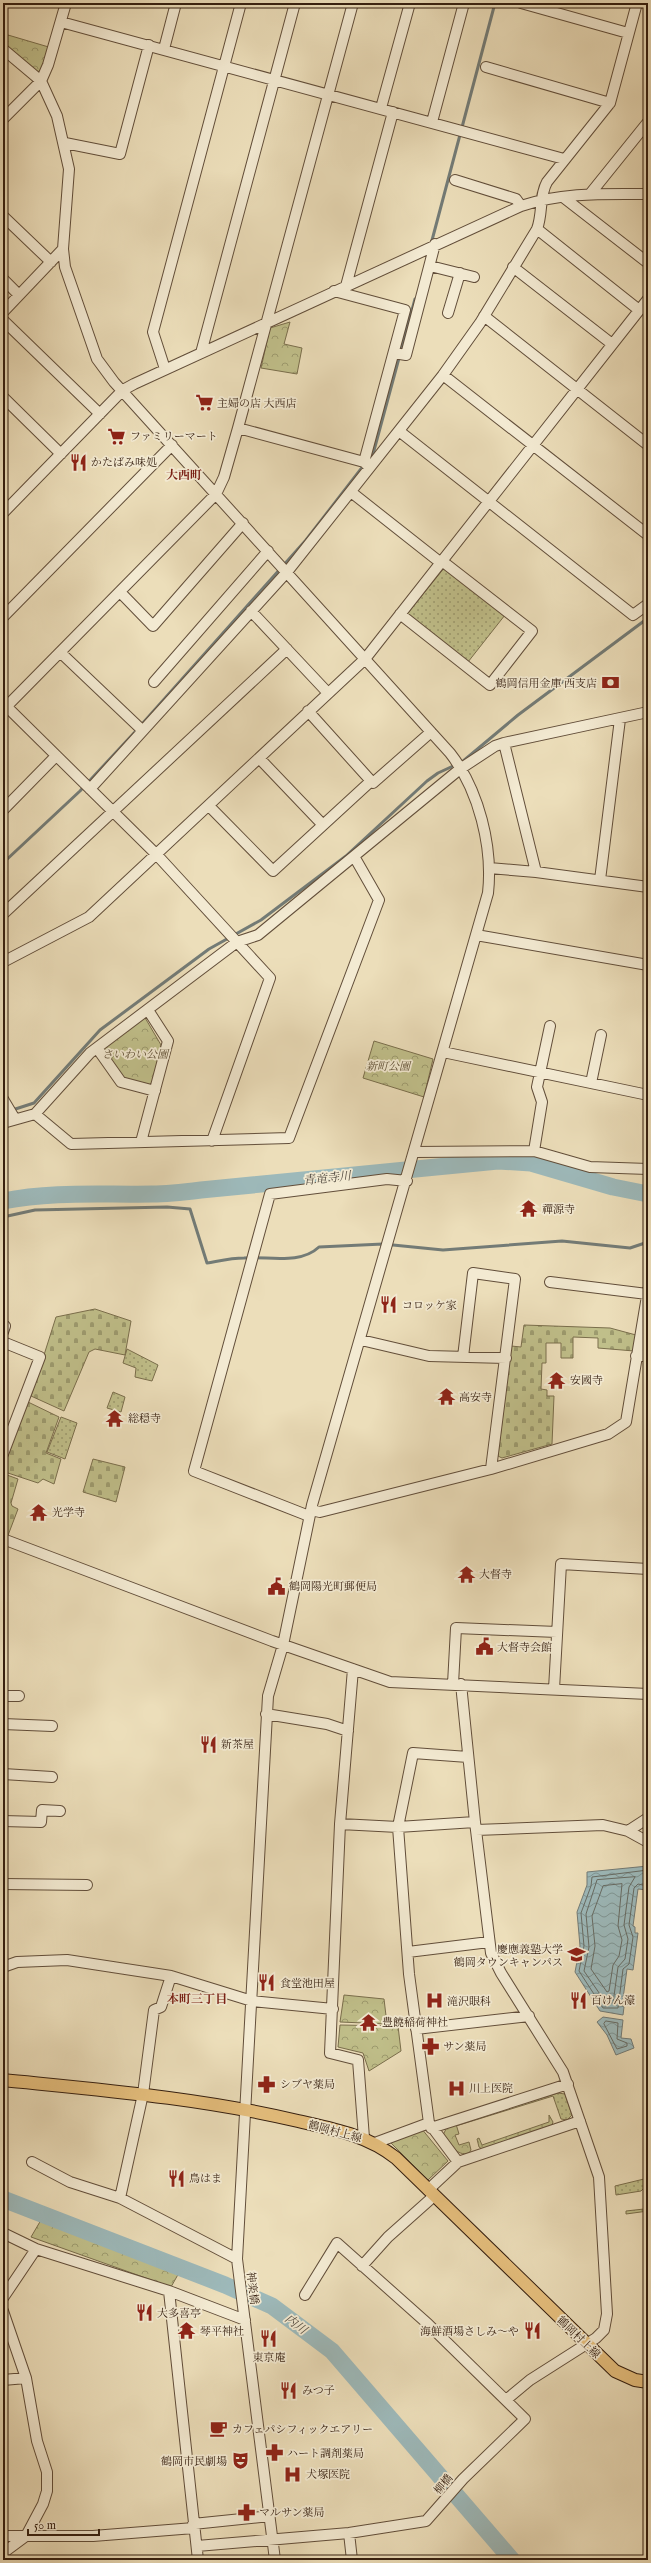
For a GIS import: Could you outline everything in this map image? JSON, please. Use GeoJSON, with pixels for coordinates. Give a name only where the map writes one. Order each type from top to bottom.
{"type":"FeatureCollection","features":[{"type":"Feature","properties":{"kind":"main road","name":"鶴岡村上線"},"geometry":{"type":"LineString","coordinates":[[3,2080],[143,2094],[246,2109],[369,2141],[396,2158],[615,2371],[635,2380],[648,2382]]}},
{"type":"Feature","properties":{"kind":"street"},"geometry":{"type":"LineString","coordinates":[[3,119],[40,80],[48,65],[66,3]]}},
{"type":"Feature","properties":{"kind":"street"},"geometry":{"type":"LineString","coordinates":[[164,49],[176,3]]}},
{"type":"Feature","properties":{"kind":"street"},"geometry":{"type":"LineString","coordinates":[[164,369],[153,332],[241,3]]}},
{"type":"Feature","properties":{"kind":"street"},"geometry":{"type":"LineString","coordinates":[[201,353],[295,3]]}},
{"type":"Feature","properties":{"kind":"street"},"geometry":{"type":"LineString","coordinates":[[212,1140],[270,978],[157,855],[4,707],[61,653],[216,494],[224,477],[238,428],[352,3]]}},
{"type":"Feature","properties":{"kind":"street"},"geometry":{"type":"LineString","coordinates":[[381,108],[410,3]]}},
{"type":"Feature","properties":{"kind":"street"},"geometry":{"type":"LineString","coordinates":[[432,122],[464,3]]}},
{"type":"Feature","properties":{"kind":"street"},"geometry":{"type":"LineString","coordinates":[[521,3],[628,33]]}},
{"type":"Feature","properties":{"kind":"street"},"geometry":{"type":"LineString","coordinates":[[90,789],[287,572],[351,492],[367,465],[399,431],[443,375],[484,316],[513,266],[537,229],[541,219],[543,189],[547,182],[610,102],[636,3]]}},
{"type":"Feature","properties":{"kind":"street"},"geometry":{"type":"LineString","coordinates":[[61,22],[564,159]]}},
{"type":"Feature","properties":{"kind":"street"},"geometry":{"type":"LineString","coordinates":[[65,143],[120,154],[150,45]]}},
{"type":"Feature","properties":{"kind":"street"},"geometry":{"type":"LineString","coordinates":[[3,49],[40,80]]}},
{"type":"Feature","properties":{"kind":"street"},"geometry":{"type":"LineString","coordinates":[[486,67],[610,102]]}},
{"type":"Feature","properties":{"kind":"street","name":"神楽橋"},"geometry":{"type":"LineString","coordinates":[[40,80],[54,105],[65,143],[69,168],[63,249],[64,267],[92,348],[105,371],[431,732],[460,769],[474,800],[485,840],[489,868],[488,893],[407,1181],[310,1513],[283,1645],[272,1680],[266,1714],[252,2001],[237,2259],[275,2560]]}},
{"type":"Feature","properties":{"kind":"street"},"geometry":{"type":"LineString","coordinates":[[346,286],[393,112]]}},
{"type":"Feature","properties":{"kind":"street"},"geometry":{"type":"LineString","coordinates":[[590,194],[648,122]]}},
{"type":"Feature","properties":{"kind":"street"},"geometry":{"type":"LineString","coordinates":[[455,180],[516,199],[521,206]]}},
{"type":"Feature","properties":{"kind":"street"},"geometry":{"type":"LineString","coordinates":[[3,513],[123,390],[164,369],[521,206],[542,200],[590,194],[648,194]]}},
{"type":"Feature","properties":{"kind":"street"},"geometry":{"type":"LineString","coordinates":[[563,197],[648,263]]}},
{"type":"Feature","properties":{"kind":"street"},"geometry":{"type":"LineString","coordinates":[[3,216],[51,262]]}},
{"type":"Feature","properties":{"kind":"street"},"geometry":{"type":"LineString","coordinates":[[537,229],[639,310]]}},
{"type":"Feature","properties":{"kind":"street"},"geometry":{"type":"LineString","coordinates":[[394,353],[406,355],[435,244]]}},
{"type":"Feature","properties":{"kind":"street"},"geometry":{"type":"LineString","coordinates":[[3,312],[63,249]]}},
{"type":"Feature","properties":{"kind":"street"},"geometry":{"type":"LineString","coordinates":[[430,266],[474,277]]}},
{"type":"Feature","properties":{"kind":"street"},"geometry":{"type":"LineString","coordinates":[[513,266],[612,344]]}},
{"type":"Feature","properties":{"kind":"street"},"geometry":{"type":"LineString","coordinates":[[448,313],[460,273]]}},
{"type":"Feature","properties":{"kind":"street"},"geometry":{"type":"LineString","coordinates":[[3,279],[19,295]]}},
{"type":"Feature","properties":{"kind":"street"},"geometry":{"type":"LineString","coordinates":[[334,291],[405,310],[367,465]]}},
{"type":"Feature","properties":{"kind":"street"},"geometry":{"type":"LineString","coordinates":[[3,961],[89,917],[365,659],[648,299]]}},
{"type":"Feature","properties":{"kind":"street"},"geometry":{"type":"LineString","coordinates":[[484,316],[648,445]]}},
{"type":"Feature","properties":{"kind":"street"},"geometry":{"type":"LineString","coordinates":[[3,320],[100,414]]}},
{"type":"Feature","properties":{"kind":"street"},"geometry":{"type":"LineString","coordinates":[[443,375],[534,444],[648,535]]}},
{"type":"Feature","properties":{"kind":"street"},"geometry":{"type":"LineString","coordinates":[[4,402],[61,454]]}},
{"type":"Feature","properties":{"kind":"street"},"geometry":{"type":"LineString","coordinates":[[238,428],[367,465]]}},
{"type":"Feature","properties":{"kind":"street"},"geometry":{"type":"LineString","coordinates":[[399,431],[633,615],[648,604]]}},
{"type":"Feature","properties":{"kind":"street"},"geometry":{"type":"LineString","coordinates":[[3,617],[172,445]]}},
{"type":"Feature","properties":{"kind":"street"},"geometry":{"type":"LineString","coordinates":[[351,492],[532,631],[490,684],[400,614]]}},
{"type":"Feature","properties":{"kind":"street"},"geometry":{"type":"LineString","coordinates":[[120,592],[154,626],[243,523]]}},
{"type":"Feature","properties":{"kind":"street"},"geometry":{"type":"LineString","coordinates":[[154,682],[268,551]]}},
{"type":"Feature","properties":{"kind":"street"},"geometry":{"type":"LineString","coordinates":[[251,611],[328,693]]}},
{"type":"Feature","properties":{"kind":"street"},"geometry":{"type":"LineString","coordinates":[[3,914],[114,813],[287,649]]}},
{"type":"Feature","properties":{"kind":"street"},"geometry":{"type":"LineString","coordinates":[[61,653],[142,730]]}},
{"type":"Feature","properties":{"kind":"street"},"geometry":{"type":"LineString","coordinates":[[308,711],[371,781]]}},
{"type":"Feature","properties":{"kind":"street"},"geometry":{"type":"LineString","coordinates":[[3,1122],[35,1114],[97,1048],[237,942],[258,935],[354,858],[460,769],[495,746],[648,712]]}},
{"type":"Feature","properties":{"kind":"street"},"geometry":{"type":"LineString","coordinates":[[600,880],[620,719]]}},
{"type":"Feature","properties":{"kind":"street"},"geometry":{"type":"LineString","coordinates":[[209,806],[273,871],[371,781],[372,783],[431,732]]}},
{"type":"Feature","properties":{"kind":"street"},"geometry":{"type":"LineString","coordinates":[[504,743],[536,872]]}},
{"type":"Feature","properties":{"kind":"street"},"geometry":{"type":"LineString","coordinates":[[3,810],[56,756]]}},
{"type":"Feature","properties":{"kind":"street"},"geometry":{"type":"LineString","coordinates":[[259,758],[323,825]]}},
{"type":"Feature","properties":{"kind":"street"},"geometry":{"type":"LineString","coordinates":[[35,1114],[71,1144],[289,1138],[379,900],[354,858]]}},
{"type":"Feature","properties":{"kind":"street"},"geometry":{"type":"LineString","coordinates":[[489,868],[536,872],[648,887]]}},
{"type":"Feature","properties":{"kind":"street"},"geometry":{"type":"LineString","coordinates":[[476,935],[648,965]]}},
{"type":"Feature","properties":{"kind":"street"},"geometry":{"type":"LineString","coordinates":[[141,1142],[168,1042],[148,1010]]}},
{"type":"Feature","properties":{"kind":"street"},"geometry":{"type":"LineString","coordinates":[[534,1151],[542,1102],[537,1087],[550,1026]]}},
{"type":"Feature","properties":{"kind":"street"},"geometry":{"type":"LineString","coordinates":[[591,1084],[601,1035]]}},
{"type":"Feature","properties":{"kind":"street"},"geometry":{"type":"LineString","coordinates":[[97,1048],[122,1082],[154,1090]]}},
{"type":"Feature","properties":{"kind":"street"},"geometry":{"type":"LineString","coordinates":[[443,1052],[648,1095]]}},
{"type":"Feature","properties":{"kind":"street"},"geometry":{"type":"LineString","coordinates":[[3,1099],[15,1119]]}},
{"type":"Feature","properties":{"kind":"street"},"geometry":{"type":"LineString","coordinates":[[415,1152],[534,1151],[590,1167],[648,1170]]}},
{"type":"Feature","properties":{"kind":"street"},"geometry":{"type":"LineString","coordinates":[[407,1181],[387,1179],[270,1194],[194,1471],[310,1513],[320,1512],[491,1469],[608,1434],[626,1422],[648,1292],[550,1282]]}},
{"type":"Feature","properties":{"kind":"street"},"geometry":{"type":"LineString","coordinates":[[463,1357],[473,1273],[515,1279],[491,1469]]}},
{"type":"Feature","properties":{"kind":"street"},"geometry":{"type":"LineString","coordinates":[[361,1340],[429,1356],[506,1358]]}},
{"type":"Feature","properties":{"kind":"street"},"geometry":{"type":"LineString","coordinates":[[3,1342],[40,1357],[3,1454]]}},
{"type":"Feature","properties":{"kind":"street"},"geometry":{"type":"LineString","coordinates":[[636,1356],[648,1356]]}},
{"type":"Feature","properties":{"kind":"street"},"geometry":{"type":"LineString","coordinates":[[3,1539],[283,1645],[390,1682],[648,1694]]}},
{"type":"Feature","properties":{"kind":"street"},"geometry":{"type":"LineString","coordinates":[[554,1689],[561,1564],[648,1569]]}},
{"type":"Feature","properties":{"kind":"street"},"geometry":{"type":"LineString","coordinates":[[305,2295],[337,2243],[428,2324],[506,2400],[530,2380],[587,2344],[600,2335],[604,2330],[607,2314],[599,2177],[568,2084],[557,2061],[501,1973],[488,1942],[468,1757],[457,1684],[456,1628],[557,1632]]}},
{"type":"Feature","properties":{"kind":"street"},"geometry":{"type":"LineString","coordinates":[[353,1669],[340,1824],[330,2053],[358,2060],[369,2141],[430,2125],[568,2084]]}},
{"type":"Feature","properties":{"kind":"street"},"geometry":{"type":"LineString","coordinates":[[3,1696],[18,1696]]}},
{"type":"Feature","properties":{"kind":"street"},"geometry":{"type":"LineString","coordinates":[[266,1714],[327,1724],[348,1731]]}},
{"type":"Feature","properties":{"kind":"street"},"geometry":{"type":"LineString","coordinates":[[3,1724],[52,1726]]}},
{"type":"Feature","properties":{"kind":"street"},"geometry":{"type":"LineString","coordinates":[[458,2162],[430,2125],[416,2029],[398,1827],[413,1753],[468,1757]]}},
{"type":"Feature","properties":{"kind":"street"},"geometry":{"type":"LineString","coordinates":[[3,1774],[52,1777]]}},
{"type":"Feature","properties":{"kind":"street"},"geometry":{"type":"LineString","coordinates":[[3,1821],[41,1822],[42,1810],[60,1811]]}},
{"type":"Feature","properties":{"kind":"street"},"geometry":{"type":"LineString","coordinates":[[628,1831],[648,1818]]}},
{"type":"Feature","properties":{"kind":"street"},"geometry":{"type":"LineString","coordinates":[[340,1824],[398,1827],[603,1825],[628,1831],[648,1842]]}},
{"type":"Feature","properties":{"kind":"street"},"geometry":{"type":"LineString","coordinates":[[3,1884],[87,1885]]}},
{"type":"Feature","properties":{"kind":"street"},"geometry":{"type":"LineString","coordinates":[[408,1952],[488,1942]]}},
{"type":"Feature","properties":{"kind":"street"},"geometry":{"type":"LineString","coordinates":[[3,1967],[17,1962],[67,1960],[171,1976],[252,2001],[333,2009]]}},
{"type":"Feature","properties":{"kind":"street"},"geometry":{"type":"LineString","coordinates":[[120,2198],[143,2094],[154,2010],[161,2006],[171,1976]]}},
{"type":"Feature","properties":{"kind":"street"},"geometry":{"type":"LineString","coordinates":[[416,2029],[528,2016]]}},
{"type":"Feature","properties":{"kind":"street"},"geometry":{"type":"LineString","coordinates":[[362,2266],[458,2162],[580,2121]]}},
{"type":"Feature","properties":{"kind":"street"},"geometry":{"type":"LineString","coordinates":[[32,2162],[70,2182],[120,2198],[237,2259]]}},
{"type":"Feature","properties":{"kind":"street"},"geometry":{"type":"LineString","coordinates":[[3,2232],[36,2249],[169,2291],[245,2320]]}},
{"type":"Feature","properties":{"kind":"street"},"geometry":{"type":"LineString","coordinates":[[3,2298],[36,2249]]}},
{"type":"Feature","properties":{"kind":"street"},"geometry":{"type":"LineString","coordinates":[[169,2291],[198,2560]]}},
{"type":"Feature","properties":{"kind":"street"},"geometry":{"type":"LineString","coordinates":[[3,2311],[26,2378],[37,2441],[47,2472],[47,2485],[43,2504],[26,2536],[3,2553]]}},
{"type":"Feature","properties":{"kind":"street"},"geometry":{"type":"LineString","coordinates":[[3,2380],[26,2378]]}},
{"type":"Feature","properties":{"kind":"street","name":"柳橋"},"geometry":{"type":"LineString","coordinates":[[197,2546],[349,2533],[426,2521],[442,2505],[463,2479],[525,2419],[506,2400]]}},
{"type":"Feature","properties":{"kind":"street"},"geometry":{"type":"LineString","coordinates":[[3,2536],[93,2536],[194,2526],[270,2516]]}},
{"type":"Feature","properties":{"kind":"street"},"geometry":{"type":"LineString","coordinates":[[349,2533],[352,2560]]}},
{"type":"Feature","properties":{"kind":"green space"},"geometry":{"type":"Polygon","coordinates":[[[8,35],[52,48],[41,81],[3,49],[8,35]]]}},
{"type":"Feature","properties":{"kind":"green space"},"geometry":{"type":"Polygon","coordinates":[[[290,322],[284,344],[302,348],[297,374],[261,368],[270,328],[290,322]]]}},
{"type":"Feature","properties":{"kind":"green space"},"geometry":{"type":"Polygon","coordinates":[[[445,567],[505,615],[468,662],[407,614],[445,567]]]}},
{"type":"Feature","properties":{"kind":"green space","name":"さいわい公園"},"geometry":{"type":"Polygon","coordinates":[[[144,1016],[161,1045],[152,1085],[124,1079],[102,1049],[144,1016]]]}},
{"type":"Feature","properties":{"kind":"green space","name":"新町公園"},"geometry":{"type":"Polygon","coordinates":[[[374,1041],[433,1059],[424,1097],[363,1078],[374,1041]]]}},
{"type":"Feature","properties":{"kind":"green space"},"geometry":{"type":"Polygon","coordinates":[[[95,1309],[131,1321],[125,1355],[95,1349],[89,1352],[64,1411],[31,1396],[56,1317],[95,1309]]]}},
{"type":"Feature","properties":{"kind":"green space"},"geometry":{"type":"Polygon","coordinates":[[[524,1325],[610,1328],[636,1335],[634,1351],[598,1348],[598,1338],[573,1337],[573,1358],[561,1358],[561,1343],[546,1343],[546,1363],[542,1363],[541,1389],[547,1390],[547,1396],[554,1396],[552,1444],[502,1458],[498,1456],[511,1346],[521,1347],[524,1325]]]}},
{"type":"Feature","properties":{"kind":"green space"},"geometry":{"type":"Polygon","coordinates":[[[127,1349],[158,1365],[152,1381],[135,1377],[136,1368],[123,1363],[127,1349]]]}},
{"type":"Feature","properties":{"kind":"green space"},"geometry":{"type":"Polygon","coordinates":[[[113,1392],[125,1397],[121,1412],[107,1408],[113,1392]]]}},
{"type":"Feature","properties":{"kind":"green space"},"geometry":{"type":"Polygon","coordinates":[[[28,1402],[59,1417],[46,1453],[61,1459],[54,1484],[43,1479],[38,1483],[5,1472],[3,1476],[3,1466],[28,1402]]]}},
{"type":"Feature","properties":{"kind":"green space"},"geometry":{"type":"Polygon","coordinates":[[[61,1417],[77,1423],[65,1459],[47,1452],[61,1417]]]}},
{"type":"Feature","properties":{"kind":"green space"},"geometry":{"type":"Polygon","coordinates":[[[93,1459],[125,1467],[116,1502],[83,1492],[93,1459]]]}},
{"type":"Feature","properties":{"kind":"green space"},"geometry":{"type":"Polygon","coordinates":[[[7,1475],[18,1479],[11,1503],[12,1506],[18,1509],[7,1538],[3,1536],[3,1486],[7,1475]]]}},
{"type":"Feature","properties":{"kind":"green space"},"geometry":{"type":"Polygon","coordinates":[[[344,1995],[384,1999],[387,2024],[340,2022],[344,1995]]]}},
{"type":"Feature","properties":{"kind":"green space"},"geometry":{"type":"Polygon","coordinates":[[[340,2025],[398,2026],[401,2051],[369,2071],[363,2053],[338,2047],[340,2025]]]}},
{"type":"Feature","properties":{"kind":"green space"},"geometry":{"type":"Polygon","coordinates":[[[558,2093],[565,2094],[572,2115],[567,2120],[561,2119],[553,2096],[456,2126],[456,2124],[558,2093]]]}},
{"type":"Feature","properties":{"kind":"green space"},"geometry":{"type":"Polygon","coordinates":[[[549,2115],[553,2122],[552,2125],[482,2149],[479,2147],[477,2139],[479,2138],[482,2145],[549,2122],[549,2115]]]}},
{"type":"Feature","properties":{"kind":"green space"},"geometry":{"type":"Polygon","coordinates":[[[456,2124],[459,2134],[455,2135],[459,2145],[469,2142],[471,2150],[469,2153],[461,2153],[454,2149],[443,2135],[447,2127],[456,2124]]]}},
{"type":"Feature","properties":{"kind":"green space"},"geometry":{"type":"Polygon","coordinates":[[[421,2128],[448,2161],[428,2180],[389,2141],[421,2128]]]}},
{"type":"Feature","properties":{"kind":"green space"},"geometry":{"type":"Polygon","coordinates":[[[644,2179],[646,2186],[641,2191],[616,2195],[615,2186],[644,2179]]]}},
{"type":"Feature","properties":{"kind":"green space"},"geometry":{"type":"Polygon","coordinates":[[[648,2192],[648,2211],[626,2214],[626,2211],[644,2209],[644,2197],[648,2192]]]}},
{"type":"Feature","properties":{"kind":"green space"},"geometry":{"type":"Polygon","coordinates":[[[41,2220],[180,2271],[171,2287],[31,2237],[41,2220]]]}},
{"type":"Feature","properties":{"kind":"water"},"geometry":{"type":"Polygon","coordinates":[[[648,1866],[648,1890],[638,1889],[633,1926],[635,1927],[635,1933],[638,1933],[633,1970],[627,1969],[622,2006],[624,2007],[623,2015],[600,2011],[575,1972],[580,1946],[577,1912],[587,1885],[587,1872],[648,1866]]]}},
{"type":"Feature","properties":{"kind":"water"},"geometry":{"type":"Polygon","coordinates":[[[603,2017],[623,2020],[621,2038],[631,2039],[634,2048],[616,2055],[607,2035],[597,2022],[603,2017]]]}},
{"type":"Feature","properties":{"kind":"water"},"geometry":{"type":"Polygon","coordinates":[[[646,2236],[648,2237],[648,2257],[644,2256],[646,2236]]]}},
{"type":"Feature","properties":{"kind":"waterway"},"geometry":{"type":"LineString","coordinates":[[431,244],[495,3]]}},
{"type":"Feature","properties":{"kind":"waterway"},"geometry":{"type":"LineString","coordinates":[[369,459],[373,454],[415,299]]}},
{"type":"Feature","properties":{"kind":"waterway"},"geometry":{"type":"LineString","coordinates":[[3,863],[80,791],[134,733],[306,540],[364,465]]}},
{"type":"Feature","properties":{"kind":"waterway"},"geometry":{"type":"LineString","coordinates":[[3,1113],[34,1103],[100,1030],[209,949],[261,920],[346,856],[427,781],[438,773],[462,762],[518,715],[648,618]]}},
{"type":"Feature","properties":{"kind":"waterway","name":"青竜寺川"},"geometry":{"type":"LineString","coordinates":[[3,1201],[40,1196],[78,1194],[171,1193],[498,1161],[531,1163],[613,1187],[648,1194]]}},
{"type":"Feature","properties":{"kind":"waterway"},"geometry":{"type":"LineString","coordinates":[[3,1217],[35,1210],[167,1207],[190,1209],[207,1263],[239,1258],[293,1258],[311,1253],[319,1247],[383,1244],[443,1250],[562,1241],[630,1248],[648,1242]]}},
{"type":"Feature","properties":{"kind":"waterway","name":"内川"},"geometry":{"type":"LineString","coordinates":[[3,2199],[225,2285],[272,2306],[332,2351],[512,2560]]}},
{"type":"Feature","properties":{"kind":"place","name":"主婦の店 大西店"},"geometry":{"type":"Point","coordinates":[204,403]}},
{"type":"Feature","properties":{"kind":"place","name":"ファミリーマート"},"geometry":{"type":"Point","coordinates":[117,436]}},
{"type":"Feature","properties":{"kind":"place","name":"かたばみ味処"},"geometry":{"type":"Point","coordinates":[78,462]}},
{"type":"Feature","properties":{"kind":"place","name":"鶴岡信用金庫 西支店"},"geometry":{"type":"Point","coordinates":[610,683]}},
{"type":"Feature","properties":{"kind":"place","name":"禪源寺"},"geometry":{"type":"Point","coordinates":[529,1209]}},
{"type":"Feature","properties":{"kind":"place","name":"コロッケ家"},"geometry":{"type":"Point","coordinates":[389,1305]}},
{"type":"Feature","properties":{"kind":"place","name":"安國寺"},"geometry":{"type":"Point","coordinates":[557,1380]}},
{"type":"Feature","properties":{"kind":"place","name":"高安寺"},"geometry":{"type":"Point","coordinates":[446,1397]}},
{"type":"Feature","properties":{"kind":"place","name":"総穏寺"},"geometry":{"type":"Point","coordinates":[115,1418]}},
{"type":"Feature","properties":{"kind":"place","name":"光学寺"},"geometry":{"type":"Point","coordinates":[39,1512]}},
{"type":"Feature","properties":{"kind":"place","name":"大督寺"},"geometry":{"type":"Point","coordinates":[466,1574]}},
{"type":"Feature","properties":{"kind":"place","name":"鶴岡陽光町郵便局"},"geometry":{"type":"Point","coordinates":[276,1586]}},
{"type":"Feature","properties":{"kind":"place","name":"大督寺会館"},"geometry":{"type":"Point","coordinates":[484,1647]}},
{"type":"Feature","properties":{"kind":"place","name":"新茶屋"},"geometry":{"type":"Point","coordinates":[208,1744]}},
{"type":"Feature","properties":{"kind":"place","name":"慶應義塾大学 鶴岡タウンキャンパス"},"geometry":{"type":"Point","coordinates":[576,1955]}},
{"type":"Feature","properties":{"kind":"place","name":"食堂池田屋"},"geometry":{"type":"Point","coordinates":[267,1983]}},
{"type":"Feature","properties":{"kind":"place","name":"百けん濠"},"geometry":{"type":"Point","coordinates":[578,2000]}},
{"type":"Feature","properties":{"kind":"place","name":"滝沢眼科"},"geometry":{"type":"Point","coordinates":[434,2001]}},
{"type":"Feature","properties":{"kind":"place","name":"豊饒稲荷神社"},"geometry":{"type":"Point","coordinates":[369,2022]}},
{"type":"Feature","properties":{"kind":"place","name":"サン薬局"},"geometry":{"type":"Point","coordinates":[430,2046]}},
{"type":"Feature","properties":{"kind":"place","name":"シブヤ薬局"},"geometry":{"type":"Point","coordinates":[267,2084]}},
{"type":"Feature","properties":{"kind":"place","name":"川上医院"},"geometry":{"type":"Point","coordinates":[456,2088]}},
{"type":"Feature","properties":{"kind":"place","name":"鳥はま"},"geometry":{"type":"Point","coordinates":[176,2178]}},
{"type":"Feature","properties":{"kind":"place","name":"大多喜亭"},"geometry":{"type":"Point","coordinates":[144,2313]}},
{"type":"Feature","properties":{"kind":"place","name":"琴平神社"},"geometry":{"type":"Point","coordinates":[187,2331]}},
{"type":"Feature","properties":{"kind":"place","name":"海鮮酒場さしみ～や"},"geometry":{"type":"Point","coordinates":[532,2331]}},
{"type":"Feature","properties":{"kind":"place","name":"東京庵"},"geometry":{"type":"Point","coordinates":[269,2339]}},
{"type":"Feature","properties":{"kind":"place","name":"みつ子"},"geometry":{"type":"Point","coordinates":[289,2390]}},
{"type":"Feature","properties":{"kind":"place","name":"カフェパシフィックエアリー"},"geometry":{"type":"Point","coordinates":[219,2429]}},
{"type":"Feature","properties":{"kind":"place","name":"ハート調剤薬局"},"geometry":{"type":"Point","coordinates":[274,2453]}},
{"type":"Feature","properties":{"kind":"place","name":"鶴岡市民劇場"},"geometry":{"type":"Point","coordinates":[240,2461]}},
{"type":"Feature","properties":{"kind":"place","name":"犬塚医院"},"geometry":{"type":"Point","coordinates":[293,2474]}},
{"type":"Feature","properties":{"kind":"place","name":"マルサン薬局"},"geometry":{"type":"Point","coordinates":[246,2512]}},
{"type":"Feature","properties":{"kind":"district","name":"大西町"},"geometry":{"type":"Point","coordinates":[184,475]}},
{"type":"Feature","properties":{"kind":"district","name":"本町三丁目"},"geometry":{"type":"Point","coordinates":[197,1999]}}]}
